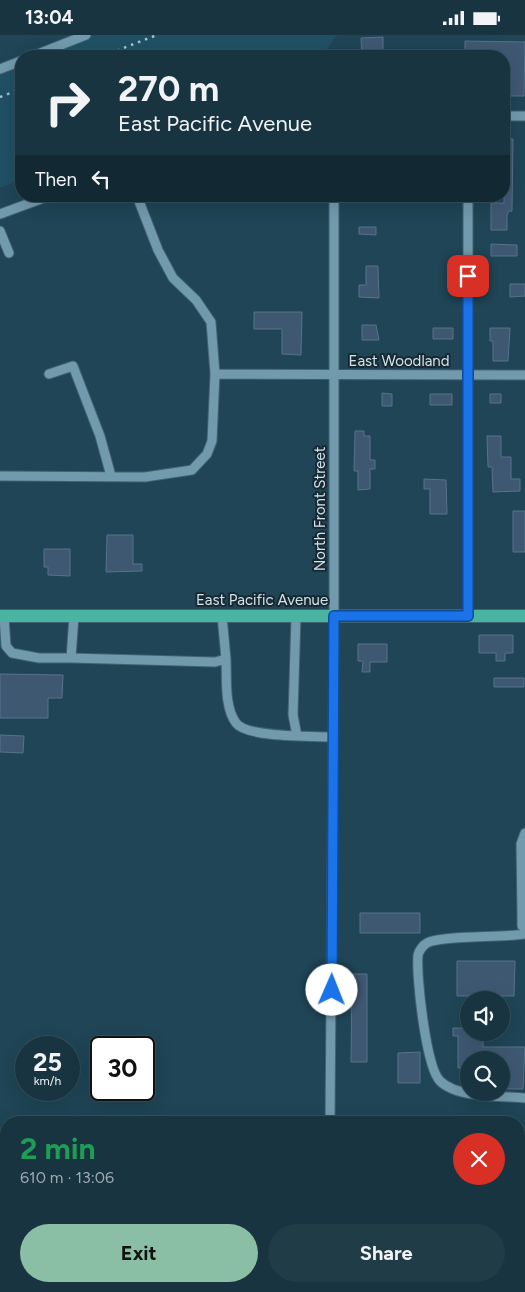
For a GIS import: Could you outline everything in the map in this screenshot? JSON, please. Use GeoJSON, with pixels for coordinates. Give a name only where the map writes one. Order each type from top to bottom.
{"type":"FeatureCollection","features":[{"type":"Feature","properties":{"kind":"main road","name":"East Pacific Avenue"},"geometry":{"type":"LineString","coordinates":[[2,616],[525,616]]}},
{"type":"Feature","properties":{"kind":"street"},"geometry":{"type":"LineString","coordinates":[[47,50],[86,35]]}},
{"type":"Feature","properties":{"kind":"street"},"geometry":{"type":"LineString","coordinates":[[0,69],[15,63]]}},
{"type":"Feature","properties":{"kind":"street"},"geometry":{"type":"LineString","coordinates":[[510,116],[525,116]]}},
{"type":"Feature","properties":{"kind":"street"},"geometry":{"type":"LineString","coordinates":[[0,214],[33,202]]}},
{"type":"Feature","properties":{"kind":"street"},"geometry":{"type":"LineString","coordinates":[[0,476],[145,477],[192,470],[207,454],[212,441],[215,374],[211,322],[206,311],[173,278],[158,249],[139,202]]}},
{"type":"Feature","properties":{"kind":"street","name":"North Front Street"},"geometry":{"type":"LineString","coordinates":[[330,1116],[334,737],[334,202]]}},
{"type":"Feature","properties":{"kind":"street"},"geometry":{"type":"LineString","coordinates":[[468,202],[468,616]]}},
{"type":"Feature","properties":{"kind":"street"},"geometry":{"type":"LineString","coordinates":[[0,231],[9,253]]}},
{"type":"Feature","properties":{"kind":"street"},"geometry":{"type":"LineString","coordinates":[[49,374],[73,366],[100,436],[111,477]]}},
{"type":"Feature","properties":{"kind":"street","name":"East Woodland"},"geometry":{"type":"LineString","coordinates":[[215,374],[525,375]]}},
{"type":"Feature","properties":{"kind":"street"},"geometry":{"type":"LineString","coordinates":[[2,616],[6,646],[12,653],[39,658],[215,662],[226,659]]}},
{"type":"Feature","properties":{"kind":"street"},"geometry":{"type":"LineString","coordinates":[[71,658],[74,616]]}},
{"type":"Feature","properties":{"kind":"street"},"geometry":{"type":"LineString","coordinates":[[222,616],[229,705],[236,724],[247,730],[297,736],[334,737]]}},
{"type":"Feature","properties":{"kind":"street"},"geometry":{"type":"LineString","coordinates":[[296,616],[293,715],[297,736]]}},
{"type":"Feature","properties":{"kind":"street"},"geometry":{"type":"LineString","coordinates":[[525,833],[522,844],[522,926],[525,928]]}},
{"type":"Feature","properties":{"kind":"street"},"geometry":{"type":"LineString","coordinates":[[525,934],[505,937],[436,939],[425,943],[418,953],[423,1018],[429,1058],[440,1081],[461,1092],[525,1098]]}},
{"type":"Feature","properties":{"kind":"shaded area"},"geometry":{"type":"Polygon","coordinates":[[[89,35],[337,35],[326,50],[49,50],[89,35]]]}},
{"type":"Feature","properties":{"kind":"shaded area"},"geometry":{"type":"Polygon","coordinates":[[[15,63],[15,182],[0,188],[0,69],[15,63]]]}},
{"type":"Feature","properties":{"kind":"building"},"geometry":{"type":"Polygon","coordinates":[[[383,37],[383,50],[362,50],[361,38],[383,37]]]}},
{"type":"Feature","properties":{"kind":"building"},"geometry":{"type":"Polygon","coordinates":[[[465,41],[525,42],[524,96],[510,96],[510,50],[465,50],[465,41]]]}},
{"type":"Feature","properties":{"kind":"building"},"geometry":{"type":"Polygon","coordinates":[[[510,139],[513,139],[512,211],[509,211],[507,215],[507,230],[491,230],[491,203],[510,202],[510,139]]]}},
{"type":"Feature","properties":{"kind":"building"},"geometry":{"type":"Polygon","coordinates":[[[359,227],[376,227],[376,235],[359,234],[359,227]]]}},
{"type":"Feature","properties":{"kind":"building"},"geometry":{"type":"Polygon","coordinates":[[[491,244],[517,245],[517,256],[491,256],[491,244]]]}},
{"type":"Feature","properties":{"kind":"building"},"geometry":{"type":"Polygon","coordinates":[[[366,266],[378,266],[379,298],[359,297],[359,285],[366,285],[366,266]]]}},
{"type":"Feature","properties":{"kind":"building"},"geometry":{"type":"Polygon","coordinates":[[[510,284],[525,284],[525,296],[510,297],[510,284]]]}},
{"type":"Feature","properties":{"kind":"building"},"geometry":{"type":"Polygon","coordinates":[[[254,312],[302,312],[301,355],[282,354],[282,329],[254,329],[254,312]]]}},
{"type":"Feature","properties":{"kind":"building"},"geometry":{"type":"Polygon","coordinates":[[[362,325],[376,325],[379,340],[362,340],[362,325]]]}},
{"type":"Feature","properties":{"kind":"building"},"geometry":{"type":"Polygon","coordinates":[[[433,328],[453,328],[453,339],[433,339],[433,328]]]}},
{"type":"Feature","properties":{"kind":"building"},"geometry":{"type":"Polygon","coordinates":[[[490,328],[510,328],[508,361],[493,361],[493,341],[490,341],[490,328]]]}},
{"type":"Feature","properties":{"kind":"building"},"geometry":{"type":"Polygon","coordinates":[[[382,393],[392,394],[392,406],[382,406],[382,393]]]}},
{"type":"Feature","properties":{"kind":"building"},"geometry":{"type":"Polygon","coordinates":[[[430,394],[452,394],[452,405],[430,405],[430,394]]]}},
{"type":"Feature","properties":{"kind":"building"},"geometry":{"type":"Polygon","coordinates":[[[490,394],[501,394],[501,403],[490,403],[490,394]]]}},
{"type":"Feature","properties":{"kind":"building"},"geometry":{"type":"Polygon","coordinates":[[[355,431],[364,431],[364,436],[370,436],[370,460],[375,460],[375,469],[370,469],[370,489],[358,490],[358,471],[354,471],[355,431]]]}},
{"type":"Feature","properties":{"kind":"building"},"geometry":{"type":"Polygon","coordinates":[[[487,436],[501,436],[501,457],[511,457],[511,479],[520,479],[520,491],[493,492],[492,467],[488,467],[487,436]]]}},
{"type":"Feature","properties":{"kind":"building"},"geometry":{"type":"Polygon","coordinates":[[[424,479],[446,480],[447,514],[430,514],[430,489],[424,489],[424,479]]]}},
{"type":"Feature","properties":{"kind":"building"},"geometry":{"type":"Polygon","coordinates":[[[513,511],[525,511],[525,552],[513,552],[513,511]]]}},
{"type":"Feature","properties":{"kind":"building"},"geometry":{"type":"Polygon","coordinates":[[[107,535],[133,535],[133,564],[142,564],[142,571],[106,572],[107,535]]]}},
{"type":"Feature","properties":{"kind":"building"},"geometry":{"type":"Polygon","coordinates":[[[44,549],[70,549],[70,576],[48,575],[48,567],[44,567],[44,549]]]}},
{"type":"Feature","properties":{"kind":"building"},"geometry":{"type":"Polygon","coordinates":[[[479,635],[513,635],[513,653],[505,653],[505,661],[496,661],[496,653],[479,653],[479,635]]]}},
{"type":"Feature","properties":{"kind":"building"},"geometry":{"type":"Polygon","coordinates":[[[358,644],[387,644],[387,662],[370,662],[370,672],[362,672],[363,661],[358,661],[358,644]]]}},
{"type":"Feature","properties":{"kind":"building"},"geometry":{"type":"Polygon","coordinates":[[[0,674],[63,675],[62,698],[48,698],[48,718],[0,718],[0,674]]]}},
{"type":"Feature","properties":{"kind":"building"},"geometry":{"type":"Polygon","coordinates":[[[494,678],[524,678],[524,687],[494,687],[494,678]]]}},
{"type":"Feature","properties":{"kind":"building"},"geometry":{"type":"Polygon","coordinates":[[[0,735],[24,736],[23,753],[0,752],[0,735]]]}},
{"type":"Feature","properties":{"kind":"building"},"geometry":{"type":"Polygon","coordinates":[[[360,913],[420,913],[420,933],[360,933],[360,913]]]}},
{"type":"Feature","properties":{"kind":"building"},"geometry":{"type":"Polygon","coordinates":[[[457,961],[515,961],[514,996],[510,996],[510,991],[460,991],[460,996],[457,996],[457,961]]]}},
{"type":"Feature","properties":{"kind":"building"},"geometry":{"type":"Polygon","coordinates":[[[352,974],[367,974],[367,1062],[351,1062],[352,974]]]}},
{"type":"Feature","properties":{"kind":"building"},"geometry":{"type":"Polygon","coordinates":[[[453,1028],[460,1028],[460,1041],[483,1041],[483,1047],[525,1047],[523,1089],[510,1089],[510,1051],[460,1051],[460,1068],[458,1068],[458,1036],[453,1036],[453,1028]]]}},
{"type":"Feature","properties":{"kind":"building"},"geometry":{"type":"Polygon","coordinates":[[[420,1052],[420,1083],[398,1083],[398,1053],[420,1052]]]}},
{"type":"Feature","properties":{"kind":"railway"},"geometry":{"type":"LineString","coordinates":[[118,50],[157,35]]}},
{"type":"Feature","properties":{"kind":"railway"},"geometry":{"type":"LineString","coordinates":[[0,97],[15,91]]}},
{"type":"Feature","properties":{"kind":"route"},"geometry":{"type":"LineString","coordinates":[[332,990],[334,616],[468,616],[468,276]]}}]}
